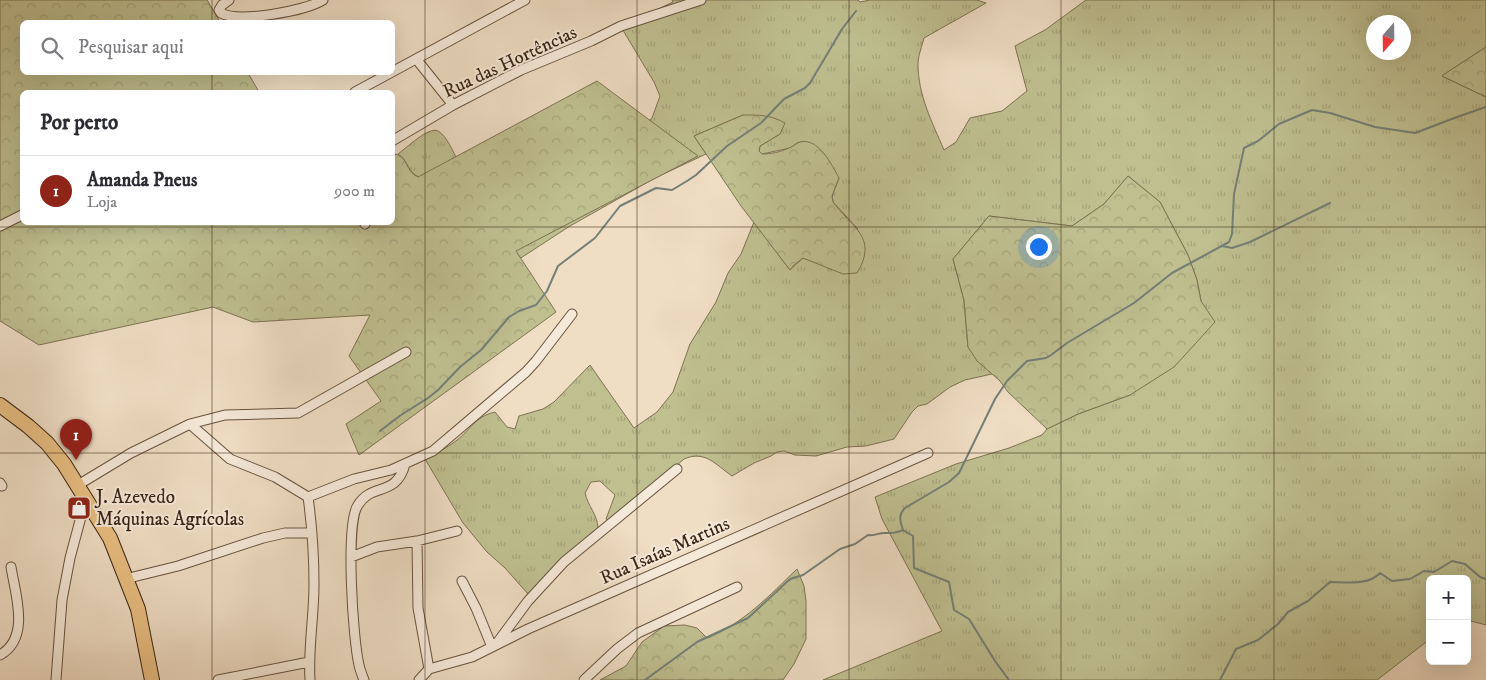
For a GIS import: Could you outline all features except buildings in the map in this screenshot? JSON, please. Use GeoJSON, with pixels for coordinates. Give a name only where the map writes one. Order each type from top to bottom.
{"type":"FeatureCollection","features":[{"type":"Feature","properties":{"kind":"highway"},"geometry":{"type":"LineString","coordinates":[[0,405],[47,443],[78,485],[100,525],[110,538],[138,609],[152,680]]}},
{"type":"Feature","properties":{"kind":"highway"},"geometry":{"type":"LineString","coordinates":[[0,410],[28,426]]}},
{"type":"Feature","properties":{"kind":"street"},"geometry":{"type":"LineString","coordinates":[[226,2],[220,10],[220,14],[232,17],[265,15],[293,10],[307,7],[323,0]]}},
{"type":"Feature","properties":{"kind":"street"},"geometry":{"type":"LineString","coordinates":[[395,71],[525,0]]}},
{"type":"Feature","properties":{"kind":"street","name":"Rua das Hortências"},"geometry":{"type":"LineString","coordinates":[[395,139],[453,105],[521,70],[621,26],[701,0]]}},
{"type":"Feature","properties":{"kind":"street"},"geometry":{"type":"LineString","coordinates":[[417,60],[453,105]]}},
{"type":"Feature","properties":{"kind":"street"},"geometry":{"type":"LineString","coordinates":[[359,90],[388,75]]}},
{"type":"Feature","properties":{"kind":"street"},"geometry":{"type":"LineString","coordinates":[[0,226],[20,216]]}},
{"type":"Feature","properties":{"kind":"street"},"geometry":{"type":"LineString","coordinates":[[308,497],[354,479],[391,470],[433,451],[526,372],[572,314]]}},
{"type":"Feature","properties":{"kind":"street"},"geometry":{"type":"LineString","coordinates":[[78,485],[131,453],[190,424],[225,415],[298,413],[406,352]]}},
{"type":"Feature","properties":{"kind":"street"},"geometry":{"type":"LineString","coordinates":[[190,424],[230,459],[274,477],[308,497]]}},
{"type":"Feature","properties":{"kind":"street","name":"Rua Isaías Martins"},"geometry":{"type":"LineString","coordinates":[[428,669],[457,662],[928,453]]}},
{"type":"Feature","properties":{"kind":"street"},"geometry":{"type":"LineString","coordinates":[[364,680],[359,666],[352,599],[353,515],[356,506],[368,494],[395,484],[400,479],[405,464]]}},
{"type":"Feature","properties":{"kind":"street"},"geometry":{"type":"LineString","coordinates":[[462,581],[494,645],[528,600],[564,562],[677,469]]}},
{"type":"Feature","properties":{"kind":"street"},"geometry":{"type":"LineString","coordinates":[[308,497],[314,585],[309,662],[310,680]]}},
{"type":"Feature","properties":{"kind":"street"},"geometry":{"type":"LineString","coordinates":[[56,680],[62,600],[70,558],[86,498]]}},
{"type":"Feature","properties":{"kind":"street"},"geometry":{"type":"LineString","coordinates":[[352,557],[377,547],[417,541],[457,531]]}},
{"type":"Feature","properties":{"kind":"street"},"geometry":{"type":"LineString","coordinates":[[125,579],[178,566],[263,538],[285,533],[312,534]]}},
{"type":"Feature","properties":{"kind":"street"},"geometry":{"type":"LineString","coordinates":[[417,541],[418,608],[428,669],[418,680]]}},
{"type":"Feature","properties":{"kind":"street"},"geometry":{"type":"LineString","coordinates":[[0,655],[12,644],[19,624],[11,567]]}},
{"type":"Feature","properties":{"kind":"street"},"geometry":{"type":"LineString","coordinates":[[584,680],[638,633],[737,587]]}},
{"type":"Feature","properties":{"kind":"street"},"geometry":{"type":"LineString","coordinates":[[218,680],[309,662]]}},
{"type":"Feature","properties":{"kind":"green space"},"geometry":{"type":"Polygon","coordinates":[[[0,0],[207,0],[219,20],[20,20],[20,75],[249,75],[258,90],[20,90],[20,225],[395,225],[395,154],[401,157],[414,175],[418,177],[597,81],[698,156],[516,251],[556,312],[359,455],[346,424],[381,401],[349,356],[370,315],[253,322],[213,307],[39,345],[0,321],[0,0]]]}},
{"type":"Feature","properties":{"kind":"green space"},"geometry":{"type":"Polygon","coordinates":[[[672,0],[858,0],[860,2],[870,0],[977,0],[986,3],[924,38],[920,51],[918,64],[920,87],[926,108],[944,150],[956,142],[970,118],[1002,111],[1027,91],[1015,46],[1045,30],[1086,0],[1486,0],[1486,47],[1442,76],[1486,97],[1486,625],[1471,621],[1471,575],[1426,575],[1426,642],[1377,680],[823,680],[942,631],[882,519],[875,497],[956,464],[1009,448],[1042,435],[1047,429],[1078,414],[1130,395],[1201,301],[1197,280],[1188,255],[1160,202],[1128,176],[1104,204],[1072,226],[989,216],[953,259],[964,300],[968,347],[992,374],[965,380],[950,387],[927,404],[918,406],[894,439],[866,446],[847,447],[816,456],[795,455],[784,451],[777,452],[732,476],[704,457],[698,456],[684,459],[611,521],[606,519],[615,495],[600,481],[591,482],[585,493],[598,528],[528,594],[505,568],[487,552],[463,523],[425,459],[459,439],[477,421],[488,414],[495,412],[507,427],[515,429],[519,416],[543,409],[554,402],[590,365],[634,428],[657,412],[673,392],[690,344],[716,302],[728,273],[741,254],[754,222],[790,270],[803,258],[832,270],[858,229],[833,202],[832,196],[839,178],[799,142],[790,148],[762,154],[759,151],[760,146],[780,134],[743,115],[694,136],[706,154],[655,178],[570,226],[510,265],[421,178],[416,176],[410,170],[405,160],[398,154],[423,135],[434,130],[441,133],[450,144],[458,161],[640,129],[652,118],[660,96],[654,82],[621,27],[673,2],[672,0]]]}},
{"type":"Feature","properties":{"kind":"green space"},"geometry":{"type":"Polygon","coordinates":[[[1486,47],[1486,97],[1442,76],[1443,75],[1486,47]]]}},
{"type":"Feature","properties":{"kind":"green space"},"geometry":{"type":"Polygon","coordinates":[[[743,115],[760,115],[785,123],[780,134],[760,146],[759,151],[762,154],[779,152],[799,143],[807,142],[813,144],[824,153],[839,178],[832,196],[833,202],[860,233],[864,241],[863,261],[857,273],[843,274],[803,258],[790,270],[741,206],[694,136],[743,115]]]}},
{"type":"Feature","properties":{"kind":"green space"},"geometry":{"type":"Polygon","coordinates":[[[1128,176],[1160,202],[1188,255],[1197,280],[1201,301],[1215,322],[1174,367],[1130,395],[1078,414],[1047,429],[1008,392],[1000,381],[977,361],[968,347],[964,300],[953,259],[989,216],[1072,226],[1104,204],[1128,176]]]}},
{"type":"Feature","properties":{"kind":"green space"},"geometry":{"type":"Polygon","coordinates":[[[797,569],[804,586],[806,601],[806,639],[794,664],[783,680],[600,680],[626,666],[642,642],[664,626],[685,625],[697,628],[707,638],[720,632],[755,608],[797,569]]]}},
{"type":"Feature","properties":{"kind":"waterway"},"geometry":{"type":"LineString","coordinates":[[380,431],[438,390],[460,367],[481,350],[509,317],[536,305],[547,291],[558,266],[595,238],[620,206],[656,188],[672,190],[687,181],[727,146],[761,123],[784,99],[805,88],[810,83],[842,29],[856,11]]}},
{"type":"Feature","properties":{"kind":"waterway"},"geometry":{"type":"LineString","coordinates":[[1009,680],[969,619],[954,610],[949,582],[914,568],[913,536],[903,530],[900,518],[905,508],[949,482],[959,473],[995,399],[1007,381],[1027,361],[1046,358],[1067,343],[1134,303],[1172,273],[1229,242],[1232,234],[1234,194],[1244,148],[1258,141],[1279,124],[1312,110],[1330,113],[1375,127],[1415,133],[1486,107]]}},
{"type":"Feature","properties":{"kind":"waterway"},"geometry":{"type":"LineString","coordinates":[[1222,246],[1232,248],[1250,242],[1330,203]]}},
{"type":"Feature","properties":{"kind":"waterway"},"geometry":{"type":"LineString","coordinates":[[645,680],[697,642],[748,618],[790,579],[803,575],[840,549],[855,544],[868,535],[894,533],[903,530]]}},
{"type":"Feature","properties":{"kind":"waterway"},"geometry":{"type":"LineString","coordinates":[[1220,680],[1236,649],[1258,640],[1278,624],[1288,612],[1308,601],[1330,582],[1363,582],[1380,573],[1392,581],[1410,579],[1424,571],[1434,572],[1452,561],[1465,564],[1480,577],[1486,579]]}},
{"type":"Feature","properties":{"kind":"place","name":"Amanda Pneus"},"geometry":{"type":"Point","coordinates":[76,460]}},
{"type":"Feature","properties":{"kind":"place","name":"J. Azevedo Máquinas Agrícolas"},"geometry":{"type":"Point","coordinates":[79,508]}}]}
